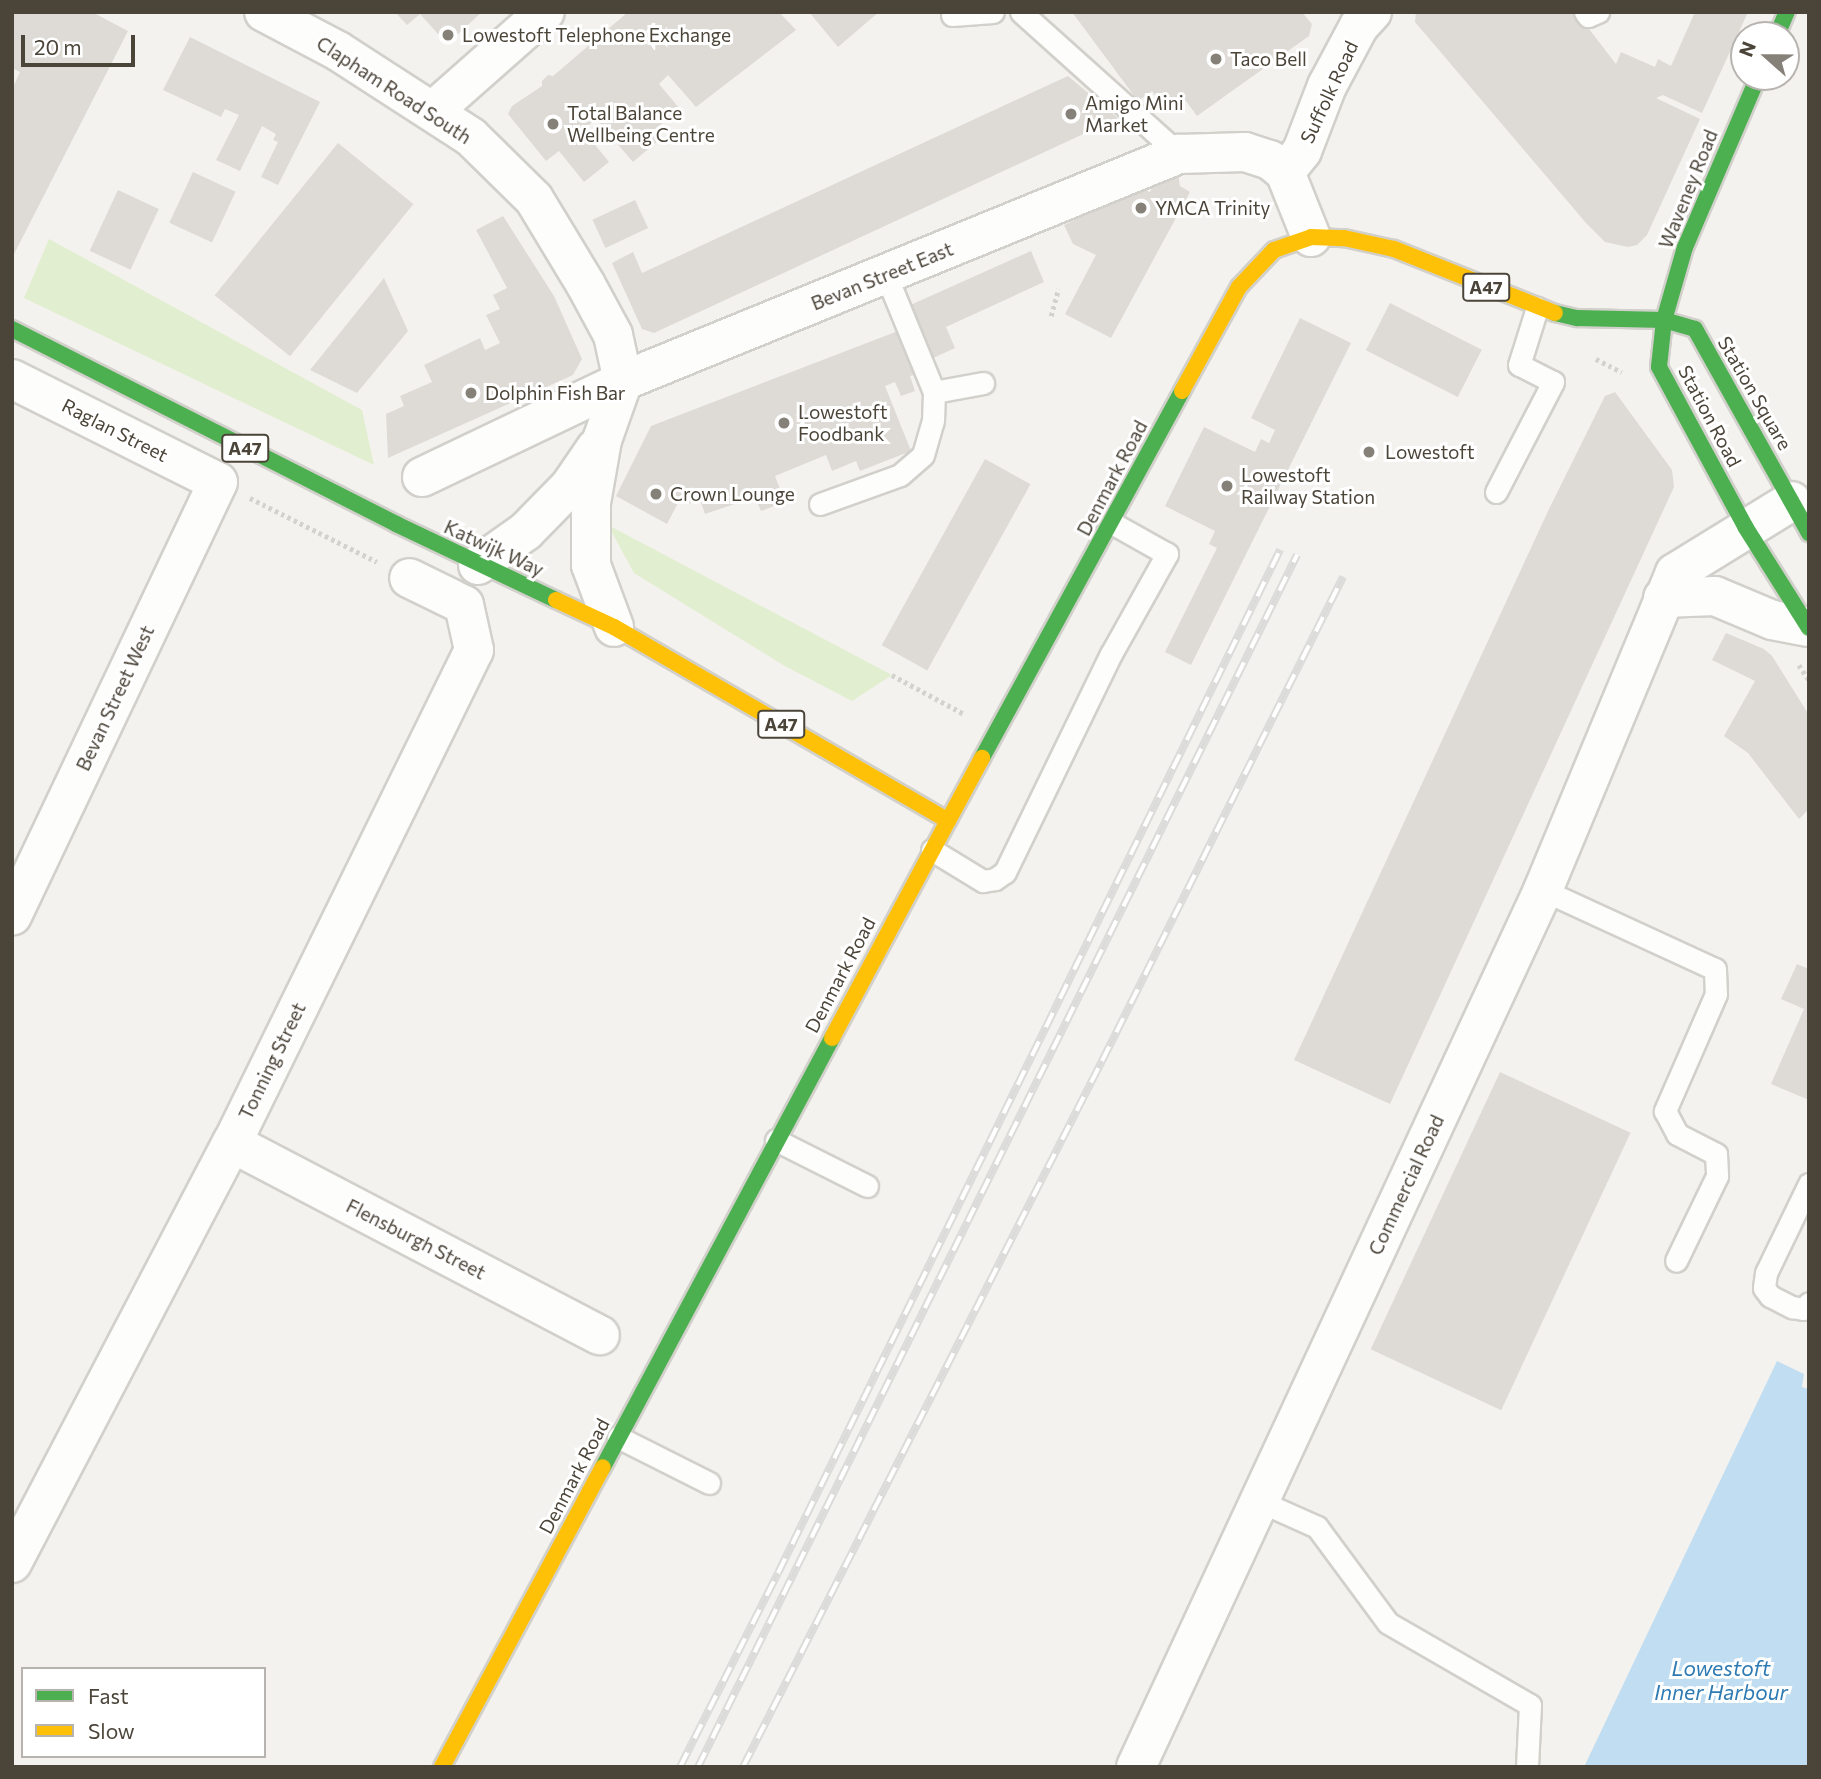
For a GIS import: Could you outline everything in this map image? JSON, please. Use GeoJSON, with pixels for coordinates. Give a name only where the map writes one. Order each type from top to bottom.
{"type":"FeatureCollection","features":[{"type":"Feature","properties":{"kind":"main road","name":"Waveney Road"},"geometry":{"type":"LineString","coordinates":[[1664,320],[1685,247],[1752,91]]}},
{"type":"Feature","properties":{"kind":"main road","name":"Station Square"},"geometry":{"type":"LineString","coordinates":[[1311,237],[1344,238],[1394,249],[1537,308],[1577,318],[1664,320],[1695,329],[1800,517]]}},
{"type":"Feature","properties":{"kind":"main road","name":"Denmark Road"},"geometry":{"type":"LineString","coordinates":[[442,1767],[932,850],[999,733],[1239,287],[1274,250],[1311,237]]}},
{"type":"Feature","properties":{"kind":"main road","name":"Station Road"},"geometry":{"type":"LineString","coordinates":[[1664,320],[1659,366],[1745,528]]}},
{"type":"Feature","properties":{"kind":"main road","name":"Katwijk Way"},"geometry":{"type":"LineString","coordinates":[[12,329],[478,565],[614,627],[948,821]]}},
{"type":"Feature","properties":{"kind":"main road"},"geometry":{"type":"LineString","coordinates":[[1745,528],[1796,625]]}},
{"type":"Feature","properties":{"kind":"street","name":"Clapham Road South"},"geometry":{"type":"LineString","coordinates":[[264,12],[338,51],[471,137],[534,199],[613,335],[623,381]]}},
{"type":"Feature","properties":{"kind":"street"},"geometry":{"type":"LineString","coordinates":[[433,111],[545,12]]}},
{"type":"Feature","properties":{"kind":"street","name":"Suffolk Road"},"geometry":{"type":"LineString","coordinates":[[1285,172],[1301,151],[1327,86],[1361,17]]}},
{"type":"Feature","properties":{"kind":"street","name":"Bevan Street East"},"geometry":{"type":"LineString","coordinates":[[422,477],[623,381],[1179,154],[1245,152],[1270,160],[1285,172]]}},
{"type":"Feature","properties":{"kind":"street"},"geometry":{"type":"LineString","coordinates":[[1285,172],[1311,237]]}},
{"type":"Feature","properties":{"kind":"street","name":"Raglan Street"},"geometry":{"type":"LineString","coordinates":[[12,379],[218,482]]}},
{"type":"Feature","properties":{"kind":"street"},"geometry":{"type":"LineString","coordinates":[[614,627],[591,565],[591,503],[601,440],[623,381]]}},
{"type":"Feature","properties":{"kind":"street"},"geometry":{"type":"LineString","coordinates":[[478,565],[526,531],[570,486],[601,440]]}},
{"type":"Feature","properties":{"kind":"street","name":"Bevan Street West"},"geometry":{"type":"LineString","coordinates":[[12,915],[218,482]]}},
{"type":"Feature","properties":{"kind":"street","name":"Commercial Road"},"geometry":{"type":"LineString","coordinates":[[1136,1767],[1543,890],[1675,573],[1745,528],[1800,517]]}},
{"type":"Feature","properties":{"kind":"street","name":"Tonning Street"},"geometry":{"type":"LineString","coordinates":[[12,1563],[232,1143],[474,650],[464,605],[393,570]]}},
{"type":"Feature","properties":{"kind":"street"},"geometry":{"type":"LineString","coordinates":[[1663,598],[1715,596],[1796,625]]}},
{"type":"Feature","properties":{"kind":"street","name":"Flensburgh Street"},"geometry":{"type":"LineString","coordinates":[[232,1143],[600,1335]]}},
{"type":"Feature","properties":{"kind":"lane"},"geometry":{"type":"LineString","coordinates":[[952,15],[993,12]]}},
{"type":"Feature","properties":{"kind":"lane"},"geometry":{"type":"LineString","coordinates":[[1021,12],[1179,154]]}},
{"type":"Feature","properties":{"kind":"lane"},"geometry":{"type":"LineString","coordinates":[[1585,12],[1588,16],[1598,12]]}},
{"type":"Feature","properties":{"kind":"lane"},"geometry":{"type":"LineString","coordinates":[[820,504],[900,475],[923,455],[933,421],[934,392],[886,275]]}},
{"type":"Feature","properties":{"kind":"lane"},"geometry":{"type":"LineString","coordinates":[[1496,492],[1553,382],[1519,365],[1537,308]]}},
{"type":"Feature","properties":{"kind":"lane"},"geometry":{"type":"LineString","coordinates":[[934,392],[983,383]]}},
{"type":"Feature","properties":{"kind":"lane"},"geometry":{"type":"LineString","coordinates":[[932,850],[983,880],[995,879],[1005,872],[1111,654],[1167,554],[1112,523]]}},
{"type":"Feature","properties":{"kind":"lane"},"geometry":{"type":"LineString","coordinates":[[1543,890],[1715,969],[1716,994],[1665,1111],[1677,1134],[1716,1154],[1717,1176],[1676,1261]]}},
{"type":"Feature","properties":{"kind":"lane"},"geometry":{"type":"LineString","coordinates":[[776,1140],[867,1186]]}},
{"type":"Feature","properties":{"kind":"lane"},"geometry":{"type":"LineString","coordinates":[[1809,1184],[1766,1273],[1764,1288],[1770,1296],[1792,1307],[1802,1309],[1809,1303]]}},
{"type":"Feature","properties":{"kind":"lane"},"geometry":{"type":"LineString","coordinates":[[618,1437],[709,1483]]}},
{"type":"Feature","properties":{"kind":"lane"},"geometry":{"type":"LineString","coordinates":[[1259,1501],[1317,1527],[1388,1623],[1530,1705],[1527,1767]]}},
{"type":"Feature","properties":{"kind":"path"},"geometry":{"type":"LineString","coordinates":[[1051,316],[1058,289]]}},
{"type":"Feature","properties":{"kind":"path"},"geometry":{"type":"LineString","coordinates":[[1589,356],[1625,374]]}},
{"type":"Feature","properties":{"kind":"path"},"geometry":{"type":"LineString","coordinates":[[218,482],[393,570]]}},
{"type":"Feature","properties":{"kind":"path"},"geometry":{"type":"LineString","coordinates":[[1796,625],[1809,680]]}},
{"type":"Feature","properties":{"kind":"path"},"geometry":{"type":"LineString","coordinates":[[892,675],[999,733]]}},
{"type":"Feature","properties":{"kind":"green space"},"geometry":{"type":"Polygon","coordinates":[[[49,239],[362,410],[374,465],[24,298],[49,239]]]}},
{"type":"Feature","properties":{"kind":"green space"},"geometry":{"type":"Polygon","coordinates":[[[608,525],[892,675],[852,701],[783,665],[634,573],[608,525]]]}},
{"type":"Feature","properties":{"kind":"water","name":"Lowestoft Inner Harbour"},"geometry":{"type":"Polygon","coordinates":[[[1777,1361],[1804,1374],[1802,1387],[1809,1389],[1809,1767],[1584,1767],[1777,1361]]]}},
{"type":"Feature","properties":{"kind":"building"},"geometry":{"type":"Polygon","coordinates":[[[12,12],[92,12],[128,31],[12,258],[12,89],[20,72],[12,68],[12,12]]]}},
{"type":"Feature","properties":{"kind":"building","name":"Lowestoft Telephone Exchange"},"geometry":{"type":"Polygon","coordinates":[[[395,12],[482,12],[447,44],[420,14],[407,25],[395,12]]]}},
{"type":"Feature","properties":{"kind":"building"},"geometry":{"type":"Polygon","coordinates":[[[628,12],[779,12],[796,30],[696,107],[668,75],[659,84],[680,109],[653,131],[660,139],[633,162],[596,119],[583,130],[609,162],[584,182],[559,151],[546,161],[508,114],[512,106],[542,86],[542,81],[548,75],[553,76],[628,12]]]}},
{"type":"Feature","properties":{"kind":"building"},"geometry":{"type":"Polygon","coordinates":[[[809,12],[879,12],[838,47],[809,12]]]}},
{"type":"Feature","properties":{"kind":"building","name":"Taco Bell"},"geometry":{"type":"Polygon","coordinates":[[[1072,12],[1302,12],[1312,24],[1309,36],[1197,116],[1183,97],[1166,109],[1152,91],[1138,101],[1072,12]]]}},
{"type":"Feature","properties":{"kind":"building"},"geometry":{"type":"Polygon","coordinates":[[[1416,12],[1576,12],[1616,64],[1621,52],[1655,67],[1658,59],[1671,66],[1695,12],[1748,12],[1744,21],[1730,21],[1730,52],[1702,113],[1663,95],[1656,98],[1700,119],[1647,235],[1637,245],[1628,247],[1605,242],[1586,223],[1415,22],[1416,12]]]}},
{"type":"Feature","properties":{"kind":"building"},"geometry":{"type":"Polygon","coordinates":[[[190,37],[320,102],[278,185],[261,177],[278,142],[273,140],[276,134],[262,126],[240,171],[216,160],[239,115],[225,109],[221,117],[163,90],[190,37]]]}},
{"type":"Feature","properties":{"kind":"building"},"geometry":{"type":"Polygon","coordinates":[[[1068,76],[1118,118],[654,333],[642,329],[612,263],[633,252],[642,273],[1068,76]]]}},
{"type":"Feature","properties":{"kind":"building"},"geometry":{"type":"Polygon","coordinates":[[[338,143],[413,204],[290,356],[215,295],[338,143]]]}},
{"type":"Feature","properties":{"kind":"building"},"geometry":{"type":"Polygon","coordinates":[[[193,172],[236,192],[212,243],[169,223],[193,172]]]}},
{"type":"Feature","properties":{"kind":"building"},"geometry":{"type":"Polygon","coordinates":[[[1160,173],[1178,174],[1180,186],[1190,192],[1111,338],[1065,314],[1096,255],[1073,244],[1064,225],[1142,189],[1150,192],[1160,173]]]}},
{"type":"Feature","properties":{"kind":"building"},"geometry":{"type":"Polygon","coordinates":[[[118,190],[159,209],[130,270],[90,251],[118,190]]]}},
{"type":"Feature","properties":{"kind":"building"},"geometry":{"type":"Polygon","coordinates":[[[635,200],[648,228],[606,248],[592,220],[635,200]]]}},
{"type":"Feature","properties":{"kind":"building"},"geometry":{"type":"Polygon","coordinates":[[[503,216],[554,296],[582,359],[573,375],[388,458],[386,414],[404,406],[400,396],[432,382],[424,365],[480,338],[485,350],[500,343],[486,315],[500,309],[493,295],[507,288],[476,230],[503,216]]]}},
{"type":"Feature","properties":{"kind":"building"},"geometry":{"type":"Polygon","coordinates":[[[1031,251],[1044,282],[946,327],[955,348],[931,359],[906,307],[1031,251]]]}},
{"type":"Feature","properties":{"kind":"building"},"geometry":{"type":"Polygon","coordinates":[[[384,278],[408,331],[357,393],[310,370],[384,278]]]}},
{"type":"Feature","properties":{"kind":"building"},"geometry":{"type":"Polygon","coordinates":[[[1390,303],[1482,350],[1458,397],[1366,350],[1390,303]]]}},
{"type":"Feature","properties":{"kind":"building","name":"Lowestoft Railway Station"},"geometry":{"type":"Polygon","coordinates":[[[1300,318],[1351,343],[1191,665],[1165,652],[1217,548],[1209,544],[1215,531],[1165,506],[1204,427],[1255,452],[1261,439],[1269,443],[1275,430],[1251,418],[1300,318]]]}},
{"type":"Feature","properties":{"kind":"building"},"geometry":{"type":"Polygon","coordinates":[[[898,331],[914,375],[910,376],[915,391],[901,396],[895,382],[885,386],[911,451],[860,471],[856,461],[832,471],[826,455],[775,476],[785,502],[761,511],[755,497],[705,514],[697,491],[690,504],[680,499],[667,524],[616,496],[651,426],[898,331]]]}},
{"type":"Feature","properties":{"kind":"building"},"geometry":{"type":"Polygon","coordinates":[[[1615,392],[1672,470],[1674,487],[1390,1104],[1294,1060],[1549,509],[1605,396],[1615,392]]]}},
{"type":"Feature","properties":{"kind":"building"},"geometry":{"type":"Polygon","coordinates":[[[985,459],[1030,484],[927,671],[882,645],[985,459]]]}},
{"type":"Feature","properties":{"kind":"building"},"geometry":{"type":"Polygon","coordinates":[[[1726,633],[1764,649],[1772,656],[1809,715],[1809,809],[1799,819],[1748,753],[1724,736],[1755,681],[1712,660],[1726,633]]]}},
{"type":"Feature","properties":{"kind":"building"},"geometry":{"type":"Polygon","coordinates":[[[1797,964],[1809,969],[1809,1100],[1771,1084],[1804,1009],[1781,999],[1797,964]]]}},
{"type":"Feature","properties":{"kind":"building"},"geometry":{"type":"Polygon","coordinates":[[[1500,1072],[1631,1133],[1501,1410],[1371,1349],[1500,1072]]]}},
{"type":"Feature","properties":{"kind":"railway"},"geometry":{"type":"LineString","coordinates":[[680,1767],[778,1573],[1280,550]]}},
{"type":"Feature","properties":{"kind":"railway"},"geometry":{"type":"LineString","coordinates":[[698,1767],[1297,555]]}},
{"type":"Feature","properties":{"kind":"railway"},"geometry":{"type":"LineString","coordinates":[[743,1767],[1102,1061],[1343,577]]}},
{"type":"Feature","properties":{"kind":"traffic: fast"},"geometry":{"type":"LineString","coordinates":[[1783,21],[1787,12]]}},
{"type":"Feature","properties":{"kind":"traffic: fast"},"geometry":{"type":"LineString","coordinates":[[1752,91],[1685,247],[1664,320],[1659,367],[1746,528],[1809,628]]}},
{"type":"Feature","properties":{"kind":"traffic: fast"},"geometry":{"type":"LineString","coordinates":[[1555,313],[1577,318],[1664,320],[1695,329],[1809,533]]}},
{"type":"Feature","properties":{"kind":"traffic: fast"},"geometry":{"type":"LineString","coordinates":[[12,329],[396,524],[556,600]]}},
{"type":"Feature","properties":{"kind":"traffic: fast"},"geometry":{"type":"LineString","coordinates":[[982,758],[1182,391]]}},
{"type":"Feature","properties":{"kind":"traffic: fast"},"geometry":{"type":"LineString","coordinates":[[603,1467],[832,1038]]}},
{"type":"Feature","properties":{"kind":"traffic: slow"},"geometry":{"type":"LineString","coordinates":[[1182,391],[1239,287],[1274,250],[1311,237],[1344,238],[1394,249],[1555,313]]}},
{"type":"Feature","properties":{"kind":"traffic: slow"},"geometry":{"type":"LineString","coordinates":[[556,600],[614,627],[948,821],[982,758]]}},
{"type":"Feature","properties":{"kind":"traffic: slow"},"geometry":{"type":"LineString","coordinates":[[832,1038],[948,821]]}},
{"type":"Feature","properties":{"kind":"traffic: slow"},"geometry":{"type":"LineString","coordinates":[[442,1767],[603,1467]]}},
{"type":"Feature","properties":{"kind":"place","name":"Lowestoft Telephone Exchange"},"geometry":{"type":"Point","coordinates":[448,35]}},
{"type":"Feature","properties":{"kind":"place","name":"Taco Bell"},"geometry":{"type":"Point","coordinates":[1216,59]}},
{"type":"Feature","properties":{"kind":"place","name":"Amigo Mini Market"},"geometry":{"type":"Point","coordinates":[1071,114]}},
{"type":"Feature","properties":{"kind":"place","name":"Total Balance Wellbeing Centre"},"geometry":{"type":"Point","coordinates":[553,124]}},
{"type":"Feature","properties":{"kind":"place","name":"YMCA Trinity"},"geometry":{"type":"Point","coordinates":[1141,208]}},
{"type":"Feature","properties":{"kind":"place","name":"Dolphin Fish Bar"},"geometry":{"type":"Point","coordinates":[471,393]}},
{"type":"Feature","properties":{"kind":"place","name":"Lowestoft Foodbank"},"geometry":{"type":"Point","coordinates":[784,423]}},
{"type":"Feature","properties":{"kind":"place","name":"Lowestoft"},"geometry":{"type":"Point","coordinates":[1369,452]}},
{"type":"Feature","properties":{"kind":"place","name":"Lowestoft Railway Station"},"geometry":{"type":"Point","coordinates":[1227,486]}},
{"type":"Feature","properties":{"kind":"place","name":"Crown Lounge"},"geometry":{"type":"Point","coordinates":[656,494]}}]}
